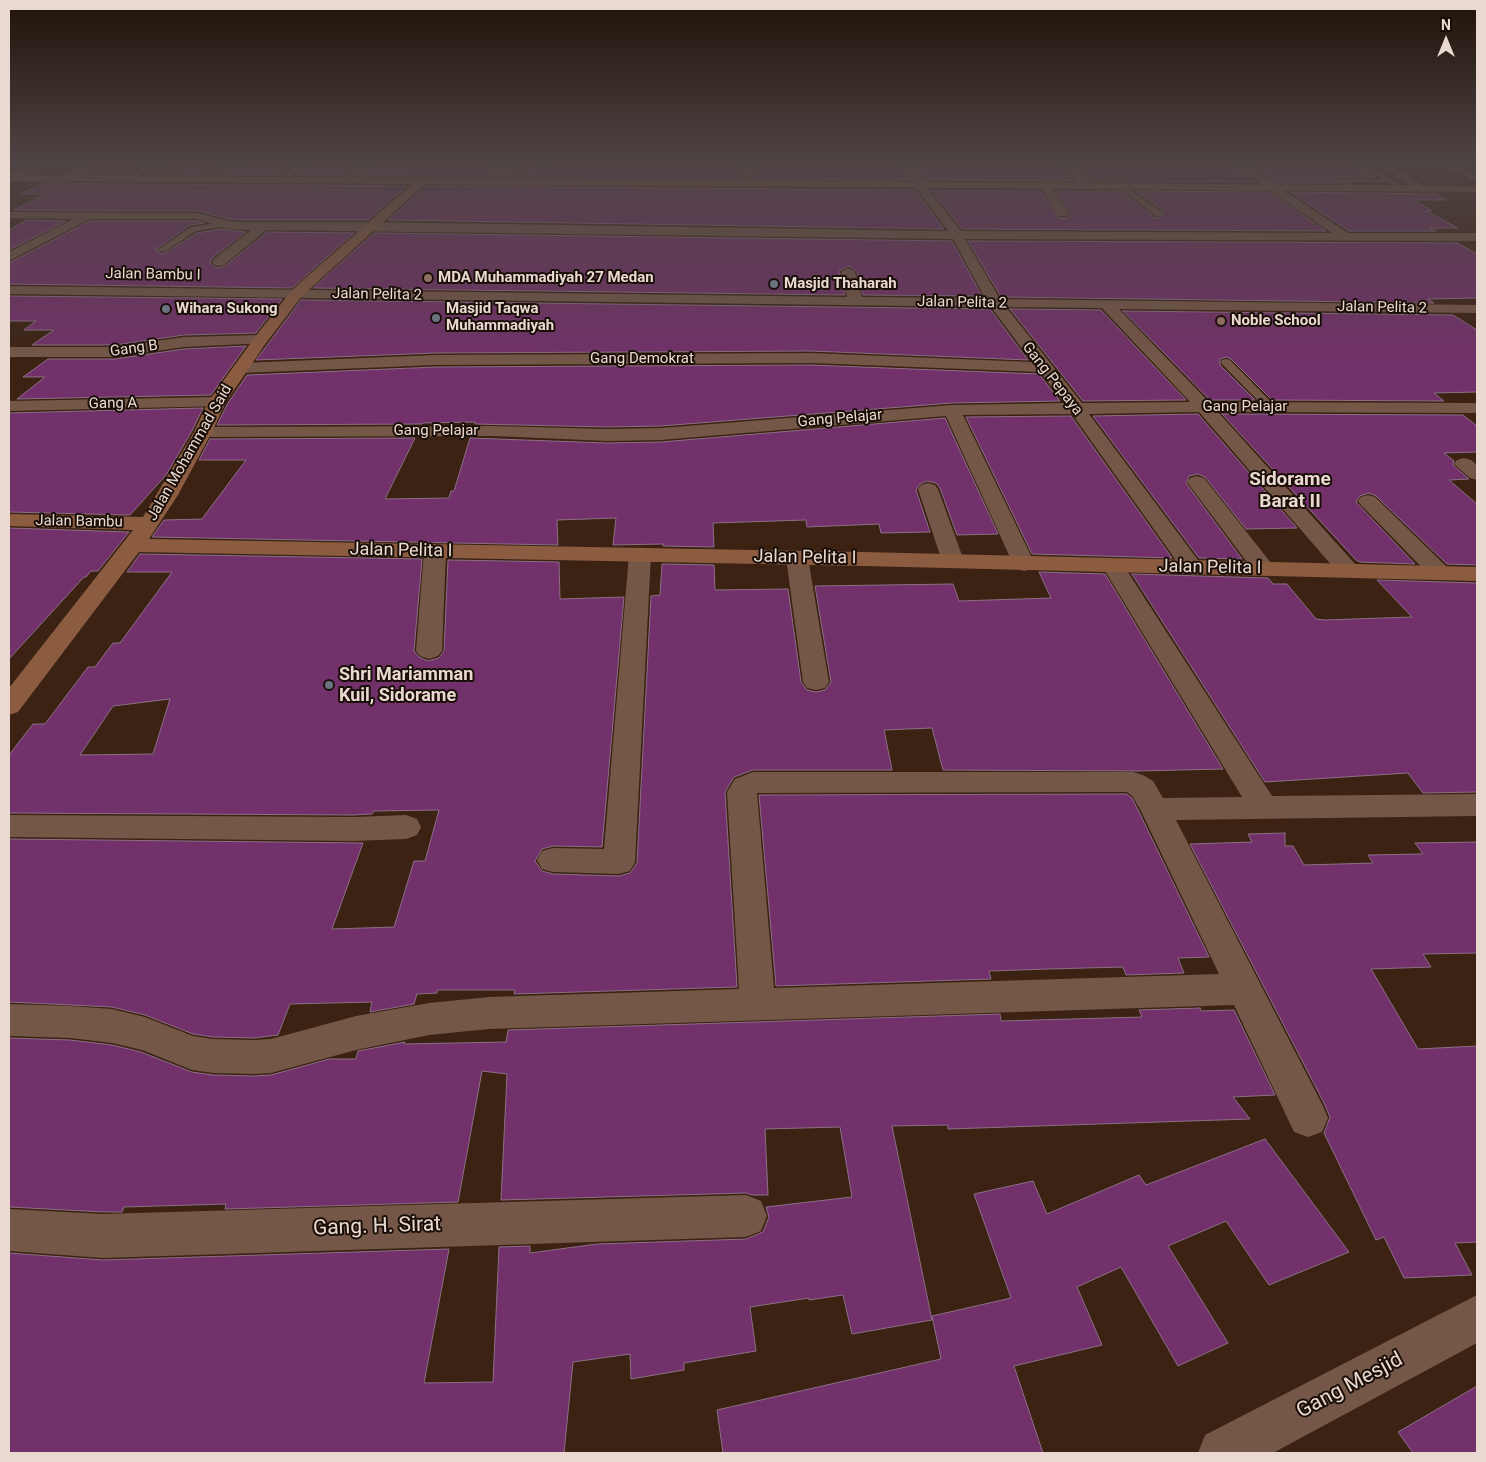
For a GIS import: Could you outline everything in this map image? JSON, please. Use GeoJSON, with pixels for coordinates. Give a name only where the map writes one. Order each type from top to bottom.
{"type":"FeatureCollection","features":[{"type":"Feature","properties":{"kind":"street"},"geometry":{"type":"LineString","coordinates":[[9,257],[63,229]]}},
{"type":"Feature","properties":{"kind":"street"},"geometry":{"type":"LineString","coordinates":[[219,262],[260,229]]}},
{"type":"Feature","properties":{"kind":"street","name":"Jalan Mohammad Said"},"geometry":{"type":"LineString","coordinates":[[9,706],[149,524],[168,495],[203,432],[217,402],[260,340],[297,293],[368,229]]}},
{"type":"Feature","properties":{"kind":"street"},"geometry":{"type":"LineString","coordinates":[[582,229],[957,235],[1477,237]]}},
{"type":"Feature","properties":{"kind":"street","name":"Gang Pepaya"},"geometry":{"type":"LineString","coordinates":[[953,229],[995,303],[1194,568]]}},
{"type":"Feature","properties":{"kind":"street"},"geometry":{"type":"LineString","coordinates":[[1335,229],[1345,236]]}},
{"type":"Feature","properties":{"kind":"street"},"geometry":{"type":"LineString","coordinates":[[848,272],[856,302]]}},
{"type":"Feature","properties":{"kind":"street","name":"Jalan Bambu I"},"geometry":{"type":"LineString","coordinates":[[9,290],[297,293]]}},
{"type":"Feature","properties":{"kind":"street","name":"Jalan Pelita 2"},"geometry":{"type":"LineString","coordinates":[[297,293],[1108,306],[1477,309]]}},
{"type":"Feature","properties":{"kind":"street"},"geometry":{"type":"LineString","coordinates":[[1108,306],[1204,408],[1348,570]]}},
{"type":"Feature","properties":{"kind":"street","name":"Gang B"},"geometry":{"type":"LineString","coordinates":[[9,352],[115,352],[184,342],[260,340]]}},
{"type":"Feature","properties":{"kind":"street","name":"Gang Demokrat"},"geometry":{"type":"LineString","coordinates":[[241,368],[436,360],[811,358],[1043,368]]}},
{"type":"Feature","properties":{"kind":"street","name":"Gang A"},"geometry":{"type":"LineString","coordinates":[[9,406],[217,402]]}},
{"type":"Feature","properties":{"kind":"street","name":"Gang Pelajar"},"geometry":{"type":"LineString","coordinates":[[203,432],[494,431],[607,436],[661,434],[952,410],[1270,407],[1477,408]]}},
{"type":"Feature","properties":{"kind":"street"},"geometry":{"type":"LineString","coordinates":[[952,410],[1024,564]]}},
{"type":"Feature","properties":{"kind":"street"},"geometry":{"type":"LineString","coordinates":[[1197,482],[1263,568]]}},
{"type":"Feature","properties":{"kind":"street"},"geometry":{"type":"LineString","coordinates":[[928,489],[953,561]]}},
{"type":"Feature","properties":{"kind":"street"},"geometry":{"type":"LineString","coordinates":[[1368,501],[1440,573]]}},
{"type":"Feature","properties":{"kind":"street","name":"Jalan Bambu"},"geometry":{"type":"LineString","coordinates":[[9,520],[149,524]]}},
{"type":"Feature","properties":{"kind":"street","name":"Jalan Pelita I"},"geometry":{"type":"LineString","coordinates":[[134,545],[953,561],[1477,574]]}},
{"type":"Feature","properties":{"kind":"street"},"geometry":{"type":"LineString","coordinates":[[429,651],[435,552]]}},
{"type":"Feature","properties":{"kind":"street"},"geometry":{"type":"LineString","coordinates":[[553,860],[619,862],[640,555]]}},
{"type":"Feature","properties":{"kind":"street"},"geometry":{"type":"LineString","coordinates":[[797,558],[816,682]]}},
{"type":"Feature","properties":{"kind":"street"},"geometry":{"type":"LineString","coordinates":[[1113,566],[1263,807]]}},
{"type":"Feature","properties":{"kind":"street"},"geometry":{"type":"LineString","coordinates":[[758,1005],[742,792],[745,786],[753,783],[1133,782],[1143,789],[1155,809],[1308,1118]]}},
{"type":"Feature","properties":{"kind":"street"},"geometry":{"type":"LineString","coordinates":[[1155,809],[1477,805]]}},
{"type":"Feature","properties":{"kind":"street"},"geometry":{"type":"LineString","coordinates":[[9,826],[354,829],[406,827]]}},
{"type":"Feature","properties":{"kind":"street"},"geometry":{"type":"LineString","coordinates":[[9,1020],[70,1022],[112,1026],[145,1034],[192,1054],[254,1057],[271,1056],[356,1033],[429,1019],[479,1014],[1245,990]]}},
{"type":"Feature","properties":{"kind":"street","name":"Gang. H. Sirat"},"geometry":{"type":"LineString","coordinates":[[9,1230],[103,1236],[746,1216]]}},
{"type":"Feature","properties":{"kind":"street","name":"Gang Mesjid"},"geometry":{"type":"LineString","coordinates":[[1223,1453],[1477,1318]]}},
{"type":"Feature","properties":{"kind":"lane"},"geometry":{"type":"LineString","coordinates":[[161,250],[194,229]]}},
{"type":"Feature","properties":{"kind":"lane"},"geometry":{"type":"LineString","coordinates":[[1226,362],[1270,407]]}},
{"type":"Feature","properties":{"kind":"building"},"geometry":{"type":"Polygon","coordinates":[[[10,229],[50,229],[9,250],[10,229]]]}},
{"type":"Feature","properties":{"kind":"building"},"geometry":{"type":"Polygon","coordinates":[[[74,229],[184,229],[155,250],[163,254],[197,233],[220,229],[246,232],[212,258],[210,263],[214,267],[219,268],[225,266],[267,232],[354,233],[292,288],[9,284],[9,263],[74,229]]]}},
{"type":"Feature","properties":{"kind":"building"},"geometry":{"type":"Polygon","coordinates":[[[1003,229],[1323,229],[1326,231],[1003,229]]]}},
{"type":"Feature","properties":{"kind":"building"},"geometry":{"type":"Polygon","coordinates":[[[1346,229],[1432,229],[1436,231],[1349,231],[1346,229]]]}},
{"type":"Feature","properties":{"kind":"building"},"geometry":{"type":"Polygon","coordinates":[[[374,233],[952,241],[982,296],[863,295],[857,272],[849,266],[839,271],[845,295],[313,288],[374,233]]]}},
{"type":"Feature","properties":{"kind":"building"},"geometry":{"type":"Polygon","coordinates":[[[968,241],[1457,243],[1477,254],[1477,298],[1428,299],[1434,303],[1001,297],[968,241]]]}},
{"type":"Feature","properties":{"kind":"building"},"geometry":{"type":"Polygon","coordinates":[[[9,296],[282,299],[256,333],[184,335],[115,345],[32,345],[54,330],[24,330],[36,321],[9,321],[9,296]]]}},
{"type":"Feature","properties":{"kind":"building"},"geometry":{"type":"Polygon","coordinates":[[[301,300],[990,309],[1028,360],[811,351],[436,353],[256,360],[301,300]]]}},
{"type":"Feature","properties":{"kind":"building"},"geometry":{"type":"Polygon","coordinates":[[[1010,309],[1101,310],[1186,400],[1083,401],[1010,309]]]}},
{"type":"Feature","properties":{"kind":"building"},"geometry":{"type":"Polygon","coordinates":[[[1123,311],[1453,315],[1477,330],[1477,392],[1434,393],[1444,401],[1272,400],[1231,359],[1226,357],[1220,359],[1220,365],[1255,400],[1210,400],[1123,311]]]}},
{"type":"Feature","properties":{"kind":"building"},"geometry":{"type":"Polygon","coordinates":[[[246,346],[211,395],[17,399],[45,377],[23,377],[48,359],[115,359],[184,349],[246,346]]]}},
{"type":"Feature","properties":{"kind":"building"},"geometry":{"type":"Polygon","coordinates":[[[811,365],[1039,374],[1060,401],[952,403],[661,426],[607,427],[475,424],[475,422],[217,425],[228,403],[247,375],[436,367],[811,365]]]}},
{"type":"Feature","properties":{"kind":"building"},"geometry":{"type":"Polygon","coordinates":[[[203,408],[166,475],[130,515],[9,512],[9,413],[203,408]]]}},
{"type":"Feature","properties":{"kind":"building"},"geometry":{"type":"Polygon","coordinates":[[[1198,414],[1297,528],[1246,529],[1205,477],[1198,474],[1189,476],[1186,483],[1242,559],[1199,558],[1093,416],[1198,414]]]}},
{"type":"Feature","properties":{"kind":"building"},"geometry":{"type":"Polygon","coordinates":[[[1222,414],[1463,415],[1477,426],[1477,452],[1444,453],[1454,461],[1453,465],[1469,479],[1449,480],[1477,504],[1477,565],[1447,564],[1376,496],[1369,493],[1360,496],[1356,502],[1415,564],[1360,562],[1356,560],[1222,414]]]}},
{"type":"Feature","properties":{"kind":"building"},"geometry":{"type":"Polygon","coordinates":[[[1071,416],[1172,558],[1032,554],[966,417],[1071,416]]]}},
{"type":"Feature","properties":{"kind":"building"},"geometry":{"type":"Polygon","coordinates":[[[945,418],[998,534],[957,535],[940,488],[936,483],[927,481],[920,484],[916,490],[930,532],[881,533],[879,524],[807,527],[806,520],[713,523],[714,547],[663,546],[663,544],[613,545],[616,518],[557,520],[558,545],[152,537],[164,520],[202,519],[246,460],[199,460],[210,439],[415,438],[385,499],[449,498],[451,491],[454,491],[470,438],[607,443],[661,442],[945,418]]]}},
{"type":"Feature","properties":{"kind":"building"},"geometry":{"type":"Polygon","coordinates":[[[9,528],[129,532],[98,571],[91,571],[84,577],[9,659],[9,528]]]}},
{"type":"Feature","properties":{"kind":"building"},"geometry":{"type":"Polygon","coordinates":[[[140,554],[422,559],[414,651],[419,657],[428,661],[439,658],[444,651],[448,560],[559,562],[560,599],[624,597],[602,847],[553,846],[542,849],[535,861],[542,871],[553,874],[619,876],[630,873],[637,863],[651,596],[660,595],[662,564],[714,565],[715,590],[788,589],[801,682],[807,690],[816,692],[825,690],[831,682],[815,586],[953,584],[959,601],[1051,598],[1039,572],[1105,574],[1223,769],[1137,771],[943,770],[932,728],[884,730],[892,770],[753,770],[734,777],[725,792],[737,987],[514,994],[515,990],[437,990],[437,993],[417,994],[414,1004],[370,1012],[372,1002],[290,1004],[278,1035],[254,1038],[213,1037],[193,1034],[145,1015],[112,1007],[9,1002],[9,839],[363,843],[332,929],[394,927],[414,861],[425,861],[439,810],[374,811],[372,814],[354,815],[9,813],[9,755],[33,724],[45,724],[88,667],[95,667],[113,643],[120,643],[172,572],[127,572],[140,554]],[[170,699],[113,706],[80,755],[153,754],[170,699]]]}},
{"type":"Feature","properties":{"kind":"building"},"geometry":{"type":"Polygon","coordinates":[[[1132,574],[1268,578],[1273,584],[1287,584],[1316,619],[1325,620],[1412,617],[1377,580],[1477,583],[1477,792],[1423,793],[1408,773],[1265,782],[1132,574]]]}},
{"type":"Feature","properties":{"kind":"building"},"geometry":{"type":"Polygon","coordinates":[[[1126,794],[1132,798],[1209,957],[1178,958],[1184,973],[1126,975],[1123,967],[1048,969],[989,971],[991,979],[776,986],[759,795],[1126,794]]]}},
{"type":"Feature","properties":{"kind":"building"},"geometry":{"type":"Polygon","coordinates":[[[1285,833],[1285,846],[1293,846],[1304,865],[1373,863],[1368,855],[1423,854],[1415,843],[1477,842],[1477,953],[1423,954],[1431,967],[1371,969],[1418,1049],[1477,1046],[1477,1242],[1455,1243],[1472,1275],[1404,1278],[1384,1237],[1376,1240],[1324,1133],[1330,1117],[1324,1103],[1190,844],[1252,842],[1248,834],[1285,833]]]}},
{"type":"Feature","properties":{"kind":"building"},"geometry":{"type":"Polygon","coordinates":[[[1200,1008],[1201,1011],[1234,1010],[1275,1095],[1233,1097],[1250,1119],[948,1129],[948,1125],[892,1126],[932,1320],[852,1334],[843,1295],[809,1300],[809,1298],[750,1307],[756,1351],[684,1363],[684,1370],[631,1379],[630,1354],[573,1362],[564,1453],[9,1453],[9,1253],[103,1260],[449,1249],[424,1383],[493,1382],[499,1247],[530,1246],[530,1253],[597,1244],[746,1239],[763,1232],[769,1217],[766,1207],[852,1197],[840,1127],[765,1129],[768,1195],[746,1193],[501,1200],[507,1074],[482,1071],[458,1202],[225,1209],[226,1204],[124,1207],[122,1212],[9,1207],[9,1038],[70,1040],[112,1045],[141,1052],[192,1072],[213,1075],[254,1076],[271,1075],[329,1059],[356,1059],[358,1051],[405,1042],[404,1044],[506,1042],[508,1030],[1000,1014],[1001,1021],[1142,1017],[1139,1010],[1200,1008]]]}},
{"type":"Feature","properties":{"kind":"building"},"geometry":{"type":"Polygon","coordinates":[[[1265,1139],[1349,1252],[1269,1285],[1226,1221],[1168,1246],[1228,1343],[1178,1366],[1121,1267],[1077,1287],[1102,1345],[1014,1366],[1043,1453],[723,1453],[717,1410],[941,1359],[932,1316],[1011,1298],[974,1194],[1033,1181],[1047,1214],[1139,1175],[1146,1185],[1265,1139]]]}},
{"type":"Feature","properties":{"kind":"building"},"geometry":{"type":"Polygon","coordinates":[[[1477,1386],[1477,1453],[1413,1453],[1398,1432],[1477,1386]]]}},
{"type":"Feature","properties":{"kind":"place","name":"MDA Muhammadiyah 27 Medan"},"geometry":{"type":"Point","coordinates":[428,278]}},
{"type":"Feature","properties":{"kind":"place","name":"Masjid Thaharah"},"geometry":{"type":"Point","coordinates":[774,284]}},
{"type":"Feature","properties":{"kind":"place","name":"Wihara Sukong"},"geometry":{"type":"Point","coordinates":[166,309]}},
{"type":"Feature","properties":{"kind":"place","name":"Masjid Taqwa Muhammadiyah"},"geometry":{"type":"Point","coordinates":[436,318]}},
{"type":"Feature","properties":{"kind":"place","name":"Noble School"},"geometry":{"type":"Point","coordinates":[1221,321]}},
{"type":"Feature","properties":{"kind":"place","name":"Shri Mariamman Kuil, Sidorame"},"geometry":{"type":"Point","coordinates":[329,685]}},
{"type":"Feature","properties":{"kind":"district","name":"Sidorame Barat II"},"geometry":{"type":"Point","coordinates":[1290,491]}}]}
